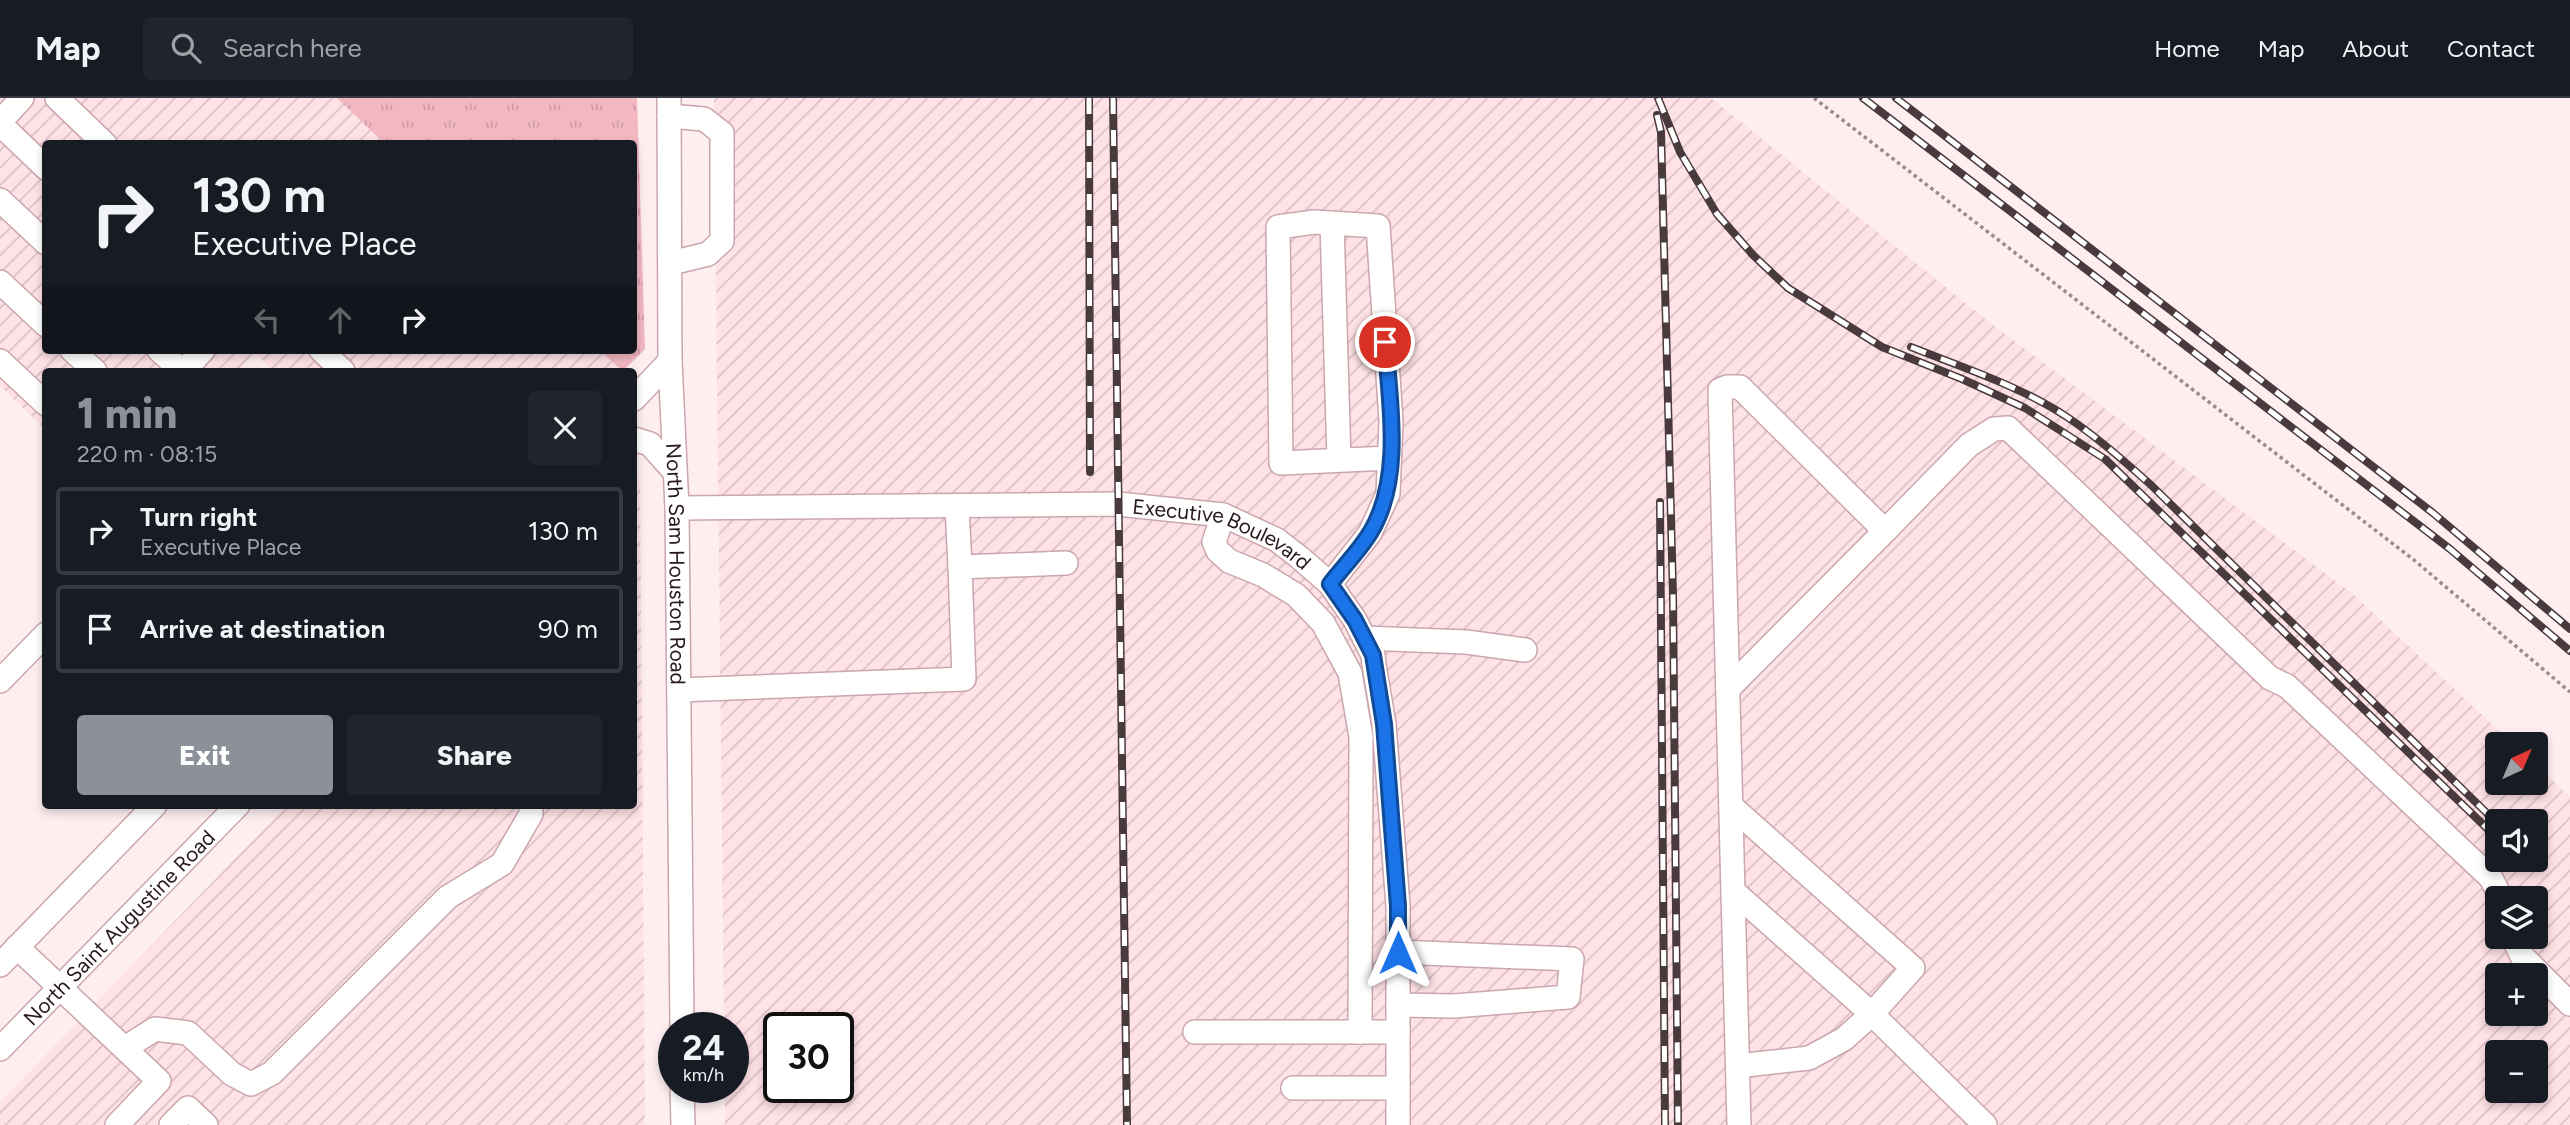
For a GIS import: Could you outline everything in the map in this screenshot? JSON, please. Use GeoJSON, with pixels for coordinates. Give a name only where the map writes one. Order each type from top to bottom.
{"type":"FeatureCollection","features":[{"type":"Feature","properties":{"kind":"street"},"geometry":{"type":"LineString","coordinates":[[22,98],[0,123],[42,164]]}},
{"type":"Feature","properties":{"kind":"street"},"geometry":{"type":"LineString","coordinates":[[57,98],[101,140]]}},
{"type":"Feature","properties":{"kind":"street"},"geometry":{"type":"LineString","coordinates":[[669,107],[704,119],[722,133],[722,240],[708,254],[671,263]]}},
{"type":"Feature","properties":{"kind":"street","name":"North Sam Houston Road"},"geometry":{"type":"LineString","coordinates":[[669,107],[670,361],[677,508],[682,1012]]}},
{"type":"Feature","properties":{"kind":"street"},"geometry":{"type":"LineString","coordinates":[[0,200],[42,239]]}},
{"type":"Feature","properties":{"kind":"street"},"geometry":{"type":"LineString","coordinates":[[1330,584],[1370,533],[1388,494],[1390,458],[1391,421],[1378,226],[1314,222],[1278,227],[1282,463],[1390,458]]}},
{"type":"Feature","properties":{"kind":"street"},"geometry":{"type":"LineString","coordinates":[[1332,223],[1339,460]]}},
{"type":"Feature","properties":{"kind":"street"},"geometry":{"type":"LineString","coordinates":[[0,282],[42,321]]}},
{"type":"Feature","properties":{"kind":"street"},"geometry":{"type":"LineString","coordinates":[[76,354],[92,368]]}},
{"type":"Feature","properties":{"kind":"street"},"geometry":{"type":"LineString","coordinates":[[164,354],[180,368]]}},
{"type":"Feature","properties":{"kind":"street"},"geometry":{"type":"LineString","coordinates":[[186,368],[200,354]]}},
{"type":"Feature","properties":{"kind":"street"},"geometry":{"type":"LineString","coordinates":[[325,354],[340,368]]}},
{"type":"Feature","properties":{"kind":"street"},"geometry":{"type":"LineString","coordinates":[[0,361],[42,400]]}},
{"type":"Feature","properties":{"kind":"street"},"geometry":{"type":"LineString","coordinates":[[637,396],[670,361]]}},
{"type":"Feature","properties":{"kind":"street"},"geometry":{"type":"LineString","coordinates":[[1739,1125],[1720,390],[1740,387],[1885,531]]}},
{"type":"Feature","properties":{"kind":"street"},"geometry":{"type":"LineString","coordinates":[[1728,689],[1969,445],[1994,429],[2008,428],[2270,678],[2287,686],[2490,878],[2494,886]]}},
{"type":"Feature","properties":{"kind":"street"},"geometry":{"type":"LineString","coordinates":[[637,440],[650,444],[674,471]]}},
{"type":"Feature","properties":{"kind":"street","name":"Executive Boulevard"},"geometry":{"type":"LineString","coordinates":[[677,508],[1118,505],[1223,515],[1283,544],[1330,584],[1355,620],[1373,655],[1384,724],[1398,924],[1398,1125]]}},
{"type":"Feature","properties":{"kind":"street"},"geometry":{"type":"LineString","coordinates":[[679,690],[964,679],[957,506]]}},
{"type":"Feature","properties":{"kind":"street"},"geometry":{"type":"LineString","coordinates":[[1223,515],[1214,542],[1218,551],[1229,561],[1263,575],[1296,595],[1323,624],[1350,673],[1361,737],[1360,1032]]}},
{"type":"Feature","properties":{"kind":"street"},"geometry":{"type":"LineString","coordinates":[[1263,575],[1283,544]]}},
{"type":"Feature","properties":{"kind":"street"},"geometry":{"type":"LineString","coordinates":[[960,567],[1066,564]]}},
{"type":"Feature","properties":{"kind":"street"},"geometry":{"type":"LineString","coordinates":[[0,681],[42,638]]}},
{"type":"Feature","properties":{"kind":"street"},"geometry":{"type":"LineString","coordinates":[[1364,638],[1466,642],[1525,650]]}},
{"type":"Feature","properties":{"kind":"street"},"geometry":{"type":"LineString","coordinates":[[1350,673],[1374,665]]}},
{"type":"Feature","properties":{"kind":"street"},"geometry":{"type":"LineString","coordinates":[[1731,806],[1913,968],[1844,1040],[1809,1058],[1738,1066]]}},
{"type":"Feature","properties":{"kind":"street"},"geometry":{"type":"LineString","coordinates":[[0,965],[151,809]]}},
{"type":"Feature","properties":{"kind":"street","name":"North Saint Augustine Road"},"geometry":{"type":"LineString","coordinates":[[0,1049],[234,809]]}},
{"type":"Feature","properties":{"kind":"street"},"geometry":{"type":"LineString","coordinates":[[125,1048],[155,1029],[188,1033],[232,1074],[251,1084],[272,1073],[448,897],[502,864],[531,814],[531,809]]}},
{"type":"Feature","properties":{"kind":"street"},"geometry":{"type":"LineString","coordinates":[[1733,891],[1871,1014],[1985,1125]]}},
{"type":"Feature","properties":{"kind":"street"},"geometry":{"type":"LineString","coordinates":[[1361,921],[1398,924]]}},
{"type":"Feature","properties":{"kind":"street"},"geometry":{"type":"LineString","coordinates":[[17,947],[205,1125]]}},
{"type":"Feature","properties":{"kind":"street"},"geometry":{"type":"LineString","coordinates":[[2518,949],[2522,956],[2570,1004]]}},
{"type":"Feature","properties":{"kind":"street"},"geometry":{"type":"LineString","coordinates":[[1398,953],[1572,959],[1569,997],[1454,1006],[1398,1005]]}},
{"type":"Feature","properties":{"kind":"street"},"geometry":{"type":"LineString","coordinates":[[1195,1032],[1398,1032]]}},
{"type":"Feature","properties":{"kind":"street"},"geometry":{"type":"LineString","coordinates":[[117,1125],[159,1081]]}},
{"type":"Feature","properties":{"kind":"street"},"geometry":{"type":"LineString","coordinates":[[1293,1088],[1398,1088]]}},
{"type":"Feature","properties":{"kind":"street"},"geometry":{"type":"LineString","coordinates":[[682,1103],[683,1125]]}},
{"type":"Feature","properties":{"kind":"street"},"geometry":{"type":"LineString","coordinates":[[171,1125],[188,1108]]}},
{"type":"Feature","properties":{"kind":"path"},"geometry":{"type":"LineString","coordinates":[[1814,98],[2414,560],[2570,692]]}},
{"type":"Feature","properties":{"kind":"shaded area"},"geometry":{"type":"Polygon","coordinates":[[[0,98],[347,98],[393,140],[42,140],[42,354],[254,354],[241,368],[42,368],[42,426],[0,386],[0,98]]]}},
{"type":"Feature","properties":{"kind":"shaded area"},"geometry":{"type":"Polygon","coordinates":[[[714,98],[1711,98],[1984,318],[2354,595],[2500,732],[2485,732],[2485,795],[2548,795],[2548,776],[2570,797],[2570,1125],[725,1125],[725,1103],[749,1103],[749,1012],[724,1012],[714,98]]]}},
{"type":"Feature","properties":{"kind":"shaded area"},"geometry":{"type":"Polygon","coordinates":[[[256,354],[618,354],[626,361],[619,368],[271,368],[256,354]]]}},
{"type":"Feature","properties":{"kind":"shaded area"},"geometry":{"type":"Polygon","coordinates":[[[637,478],[640,479],[645,1125],[0,1125],[0,1102],[283,809],[637,809],[637,478]]]}},
{"type":"Feature","properties":{"kind":"green space"},"geometry":{"type":"Polygon","coordinates":[[[337,98],[637,98],[645,349],[626,368],[620,368],[604,354],[637,354],[637,140],[381,140],[337,98]]]}},
{"type":"Feature","properties":{"kind":"railway"},"geometry":{"type":"LineString","coordinates":[[1089,98],[1090,472]]}},
{"type":"Feature","properties":{"kind":"railway"},"geometry":{"type":"LineString","coordinates":[[1113,98],[1127,1125]]}},
{"type":"Feature","properties":{"kind":"railway"},"geometry":{"type":"LineString","coordinates":[[1658,98],[1680,152],[1717,214],[1753,255],[1788,288],[1882,347],[2025,408],[2105,459],[2485,826]]}},
{"type":"Feature","properties":{"kind":"railway"},"geometry":{"type":"LineString","coordinates":[[1863,98],[2450,549],[2570,651]]}},
{"type":"Feature","properties":{"kind":"railway"},"geometry":{"type":"LineString","coordinates":[[1896,98],[2433,513],[2570,629]]}},
{"type":"Feature","properties":{"kind":"railway"},"geometry":{"type":"LineString","coordinates":[[1657,115],[1661,132],[1673,595],[1678,1125]]}},
{"type":"Feature","properties":{"kind":"railway"},"geometry":{"type":"LineString","coordinates":[[1911,347],[2030,396],[2067,417],[2100,441],[2151,485],[2485,811]]}},
{"type":"Feature","properties":{"kind":"railway"},"geometry":{"type":"LineString","coordinates":[[1660,502],[1665,1125]]}},
{"type":"Feature","properties":{"kind":"route"},"geometry":{"type":"LineString","coordinates":[[1385,342],[1391,421],[1388,494],[1370,533],[1330,584],[1355,620],[1373,655],[1384,724],[1398,906],[1398,953]]}}]}
